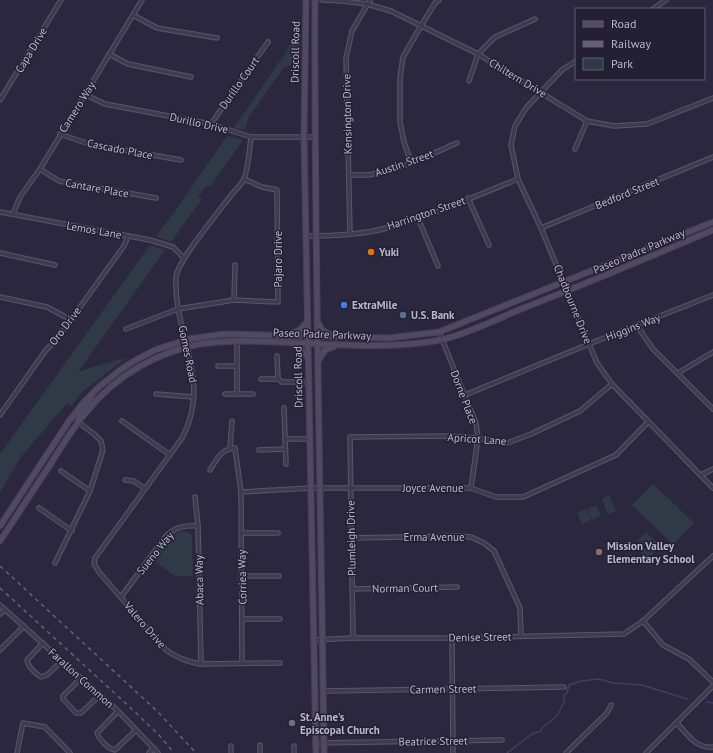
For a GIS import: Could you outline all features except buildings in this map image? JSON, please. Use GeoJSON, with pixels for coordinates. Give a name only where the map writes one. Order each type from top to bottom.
{"type":"FeatureCollection","features":[{"type":"Feature","properties":{"kind":"main road","name":"Driscoll Road"},"geometry":{"type":"LineString","coordinates":[[306,0],[304,137],[316,753]]}},
{"type":"Feature","properties":{"kind":"main road","name":"Driscoll Road"},"geometry":{"type":"LineString","coordinates":[[316,0],[315,137],[317,362],[324,753]]}},
{"type":"Feature","properties":{"kind":"main road","name":"Paseo Padre Parkway"},"geometry":{"type":"LineString","coordinates":[[0,526],[69,421],[84,402],[118,371],[160,348],[186,340],[224,334],[389,338],[439,332],[713,222]]}},
{"type":"Feature","properties":{"kind":"main road","name":"Paseo Padre Parkway"},"geometry":{"type":"LineString","coordinates":[[0,541],[78,422],[101,396],[127,375],[156,359],[187,348],[210,343],[237,341],[386,346],[442,339],[462,333],[567,291],[713,230]]}},
{"type":"Feature","properties":{"kind":"main road"},"geometry":{"type":"LineString","coordinates":[[287,335],[300,330],[308,321]]}},
{"type":"Feature","properties":{"kind":"main road"},"geometry":{"type":"LineString","coordinates":[[317,321],[322,330],[335,337]]}},
{"type":"Feature","properties":{"kind":"main road"},"geometry":{"type":"LineString","coordinates":[[292,343],[302,350],[308,359]]}},
{"type":"Feature","properties":{"kind":"main road"},"geometry":{"type":"LineString","coordinates":[[317,362],[325,350],[338,344]]}},
{"type":"Feature","properties":{"kind":"main road"},"geometry":{"type":"LineString","coordinates":[[78,422],[80,413],[97,389]]}},
{"type":"Feature","properties":{"kind":"street","name":"Capa Drive"},"geometry":{"type":"LineString","coordinates":[[0,100],[61,0]]}},
{"type":"Feature","properties":{"kind":"street","name":"Camero Way"},"geometry":{"type":"LineString","coordinates":[[13,214],[20,197],[40,169],[60,134],[86,95],[142,0]]}},
{"type":"Feature","properties":{"kind":"street","name":"Chiltern Drive"},"geometry":{"type":"LineString","coordinates":[[322,0],[369,2],[391,11],[478,54],[587,121],[614,126],[647,124],[713,98]]}},
{"type":"Feature","properties":{"kind":"street"},"geometry":{"type":"LineString","coordinates":[[411,162],[404,142],[400,122],[400,78],[404,57],[435,3],[440,0]]}},
{"type":"Feature","properties":{"kind":"street"},"geometry":{"type":"LineString","coordinates":[[654,8],[666,0]]}},
{"type":"Feature","properties":{"kind":"street","name":"Kensington Drive"},"geometry":{"type":"LineString","coordinates":[[350,234],[346,58],[352,30],[369,2]]}},
{"type":"Feature","properties":{"kind":"street"},"geometry":{"type":"LineString","coordinates":[[133,16],[157,28],[216,38]]}},
{"type":"Feature","properties":{"kind":"street"},"geometry":{"type":"LineString","coordinates":[[469,82],[478,54],[495,37],[535,19]]}},
{"type":"Feature","properties":{"kind":"street","name":"Durillo Court"},"geometry":{"type":"LineString","coordinates":[[211,124],[268,42]]}},
{"type":"Feature","properties":{"kind":"street"},"geometry":{"type":"LineString","coordinates":[[109,54],[128,64],[191,77]]}},
{"type":"Feature","properties":{"kind":"street","name":"Chadbourne Drive"},"geometry":{"type":"LineString","coordinates":[[575,62],[562,70],[526,108],[515,126],[511,145],[518,179],[541,228],[597,363],[612,384],[713,488]]}},
{"type":"Feature","properties":{"kind":"street","name":"Durillo Drive"},"geometry":{"type":"LineString","coordinates":[[86,95],[105,104],[211,124],[251,138],[315,137]]}},
{"type":"Feature","properties":{"kind":"street"},"geometry":{"type":"LineString","coordinates":[[575,149],[587,121]]}},
{"type":"Feature","properties":{"kind":"street","name":"Cascado Place"},"geometry":{"type":"LineString","coordinates":[[60,134],[89,144],[181,160]]}},
{"type":"Feature","properties":{"kind":"street","name":"Gomes Road"},"geometry":{"type":"LineString","coordinates":[[94,564],[95,558],[170,455],[187,428],[193,411],[194,386],[186,340],[178,309],[176,275],[184,258],[244,179],[251,138]]}},
{"type":"Feature","properties":{"kind":"street","name":"Austin Street"},"geometry":{"type":"LineString","coordinates":[[349,175],[368,175],[388,170],[457,143]]}},
{"type":"Feature","properties":{"kind":"street","name":"Bedford Street"},"geometry":{"type":"LineString","coordinates":[[541,228],[713,157]]}},
{"type":"Feature","properties":{"kind":"street","name":"Cantare Place"},"geometry":{"type":"LineString","coordinates":[[40,169],[59,181],[156,198]]}},
{"type":"Feature","properties":{"kind":"street","name":"Pajaro Drive"},"geometry":{"type":"LineString","coordinates":[[126,329],[178,309],[234,300],[278,302],[277,190],[262,187],[244,179]]}},
{"type":"Feature","properties":{"kind":"street","name":"Harrington Street"},"geometry":{"type":"LineString","coordinates":[[306,236],[350,234],[386,228],[418,218],[518,179]]}},
{"type":"Feature","properties":{"kind":"street"},"geometry":{"type":"LineString","coordinates":[[468,198],[489,245]]}},
{"type":"Feature","properties":{"kind":"street","name":"Lemos Lane"},"geometry":{"type":"LineString","coordinates":[[0,212],[150,240],[173,247],[184,258]]}},
{"type":"Feature","properties":{"kind":"street"},"geometry":{"type":"LineString","coordinates":[[418,218],[438,266]]}},
{"type":"Feature","properties":{"kind":"street","name":"Oro Drive"},"geometry":{"type":"LineString","coordinates":[[0,415],[46,350],[57,339],[124,246],[128,236]]}},
{"type":"Feature","properties":{"kind":"street"},"geometry":{"type":"LineString","coordinates":[[0,253],[55,265]]}},
{"type":"Feature","properties":{"kind":"street"},"geometry":{"type":"LineString","coordinates":[[234,300],[235,266]]}},
{"type":"Feature","properties":{"kind":"street","name":"Higgins Way"},"geometry":{"type":"LineString","coordinates":[[465,395],[713,295]]}},
{"type":"Feature","properties":{"kind":"street"},"geometry":{"type":"LineString","coordinates":[[0,297],[47,307],[71,320]]}},
{"type":"Feature","properties":{"kind":"street"},"geometry":{"type":"LineString","coordinates":[[637,326],[653,349],[713,409]]}},
{"type":"Feature","properties":{"kind":"street","name":"Dorne Place"},"geometry":{"type":"LineString","coordinates":[[439,332],[476,423],[478,438],[471,488]]}},
{"type":"Feature","properties":{"kind":"street"},"geometry":{"type":"LineString","coordinates":[[237,341],[238,394]]}},
{"type":"Feature","properties":{"kind":"street"},"geometry":{"type":"LineString","coordinates":[[678,373],[713,352]]}},
{"type":"Feature","properties":{"kind":"street"},"geometry":{"type":"LineString","coordinates":[[277,356],[278,379]]}},
{"type":"Feature","properties":{"kind":"street"},"geometry":{"type":"LineString","coordinates":[[218,366],[237,366]]}},
{"type":"Feature","properties":{"kind":"street"},"geometry":{"type":"LineString","coordinates":[[261,379],[278,379],[282,382],[308,382]]}},
{"type":"Feature","properties":{"kind":"street","name":"Apricot Lane"},"geometry":{"type":"LineString","coordinates":[[350,437],[448,436],[478,438],[507,443],[531,434],[580,411],[612,384]]}},
{"type":"Feature","properties":{"kind":"street"},"geometry":{"type":"LineString","coordinates":[[156,394],[194,397]]}},
{"type":"Feature","properties":{"kind":"street"},"geometry":{"type":"LineString","coordinates":[[224,394],[254,394]]}},
{"type":"Feature","properties":{"kind":"street"},"geometry":{"type":"LineString","coordinates":[[284,408],[286,464]]}},
{"type":"Feature","properties":{"kind":"street"},"geometry":{"type":"LineString","coordinates":[[210,470],[223,452],[227,448],[230,448],[232,421]]}},
{"type":"Feature","properties":{"kind":"street"},"geometry":{"type":"LineString","coordinates":[[56,564],[90,491],[104,450],[101,441],[78,422]]}},
{"type":"Feature","properties":{"kind":"street"},"geometry":{"type":"LineString","coordinates":[[122,422],[170,455]]}},
{"type":"Feature","properties":{"kind":"street","name":"Joyce Avenue"},"geometry":{"type":"LineString","coordinates":[[241,492],[310,488],[471,488],[496,497],[523,497],[616,455],[648,422]]}},
{"type":"Feature","properties":{"kind":"street","name":"Plumleigh Drive"},"geometry":{"type":"LineString","coordinates":[[350,437],[352,638]]}},
{"type":"Feature","properties":{"kind":"street"},"geometry":{"type":"LineString","coordinates":[[285,439],[310,439]]}},
{"type":"Feature","properties":{"kind":"street","name":"Corriea Way"},"geometry":{"type":"LineString","coordinates":[[230,448],[235,448],[241,492],[242,663]]}},
{"type":"Feature","properties":{"kind":"street"},"geometry":{"type":"LineString","coordinates":[[259,450],[285,449]]}},
{"type":"Feature","properties":{"kind":"street"},"geometry":{"type":"LineString","coordinates":[[701,475],[713,469]]}},
{"type":"Feature","properties":{"kind":"street"},"geometry":{"type":"LineString","coordinates":[[61,471],[90,491]]}},
{"type":"Feature","properties":{"kind":"street"},"geometry":{"type":"LineString","coordinates":[[125,480],[134,481],[145,489]]}},
{"type":"Feature","properties":{"kind":"street","name":"Abaca Way"},"geometry":{"type":"LineString","coordinates":[[195,497],[198,526],[201,664]]}},
{"type":"Feature","properties":{"kind":"street"},"geometry":{"type":"LineString","coordinates":[[39,508],[72,531]]}},
{"type":"Feature","properties":{"kind":"street","name":"Sueno Way"},"geometry":{"type":"LineString","coordinates":[[121,597],[171,531],[177,527],[186,525],[198,526]]}},
{"type":"Feature","properties":{"kind":"street"},"geometry":{"type":"LineString","coordinates":[[241,533],[278,533]]}},
{"type":"Feature","properties":{"kind":"street","name":"Erma Avenue"},"geometry":{"type":"LineString","coordinates":[[351,538],[458,536],[471,537],[484,543],[494,552],[520,608],[521,636]]}},
{"type":"Feature","properties":{"kind":"street","name":"Denise Street"},"geometry":{"type":"LineString","coordinates":[[313,640],[352,638],[452,638],[624,634],[643,622],[713,556]]}},
{"type":"Feature","properties":{"kind":"street"},"geometry":{"type":"LineString","coordinates":[[710,560],[713,564]]}},
{"type":"Feature","properties":{"kind":"street","name":"Valero Drive"},"geometry":{"type":"LineString","coordinates":[[94,564],[99,572],[166,650],[173,656],[191,663],[201,664],[280,663]]}},
{"type":"Feature","properties":{"kind":"street"},"geometry":{"type":"LineString","coordinates":[[242,576],[279,576]]}},
{"type":"Feature","properties":{"kind":"street","name":"Norman Court"},"geometry":{"type":"LineString","coordinates":[[352,589],[457,587]]}},
{"type":"Feature","properties":{"kind":"street","name":"Farallon Common"},"geometry":{"type":"LineString","coordinates":[[0,605],[118,711],[158,753]]}},
{"type":"Feature","properties":{"kind":"street"},"geometry":{"type":"LineString","coordinates":[[0,614],[5,610]]}},
{"type":"Feature","properties":{"kind":"street"},"geometry":{"type":"LineString","coordinates":[[242,619],[280,619]]}},
{"type":"Feature","properties":{"kind":"street"},"geometry":{"type":"LineString","coordinates":[[643,622],[663,645],[688,659],[713,682]]}},
{"type":"Feature","properties":{"kind":"street"},"geometry":{"type":"LineString","coordinates":[[0,650],[24,626]]}},
{"type":"Feature","properties":{"kind":"street"},"geometry":{"type":"LineString","coordinates":[[452,638],[453,753]]}},
{"type":"Feature","properties":{"kind":"street"},"geometry":{"type":"LineString","coordinates":[[43,644],[27,660],[28,664],[38,675],[45,677],[62,661]]}},
{"type":"Feature","properties":{"kind":"street"},"geometry":{"type":"LineString","coordinates":[[81,678],[63,696],[63,699],[76,713],[81,713],[100,695]]}},
{"type":"Feature","properties":{"kind":"street","name":"Carmen Street"},"geometry":{"type":"LineString","coordinates":[[323,691],[564,686]]}},
{"type":"Feature","properties":{"kind":"street"},"geometry":{"type":"LineString","coordinates":[[646,753],[713,686]]}},
{"type":"Feature","properties":{"kind":"street"},"geometry":{"type":"LineString","coordinates":[[566,753],[607,713],[611,705]]}},
{"type":"Feature","properties":{"kind":"street"},"geometry":{"type":"LineString","coordinates":[[118,711],[97,733],[109,748],[115,750],[136,730]]}},
{"type":"Feature","properties":{"kind":"street"},"geometry":{"type":"LineString","coordinates":[[677,723],[697,744],[705,748],[713,748]]}},
{"type":"Feature","properties":{"kind":"street"},"geometry":{"type":"LineString","coordinates":[[17,753],[23,724],[45,726],[70,753]]}},
{"type":"Feature","properties":{"kind":"street","name":"Beatrice Street"},"geometry":{"type":"LineString","coordinates":[[315,743],[502,740]]}},
{"type":"Feature","properties":{"kind":"street"},"geometry":{"type":"LineString","coordinates":[[231,746],[231,753]]}},
{"type":"Feature","properties":{"kind":"street"},"geometry":{"type":"LineString","coordinates":[[260,746],[260,753]]}},
{"type":"Feature","properties":{"kind":"street"},"geometry":{"type":"LineString","coordinates":[[294,746],[294,753]]}},
{"type":"Feature","properties":{"kind":"street"},"geometry":{"type":"LineString","coordinates":[[149,753],[154,748]]}},
{"type":"Feature","properties":{"kind":"green space"},"geometry":{"type":"Polygon","coordinates":[[[297,32],[301,34],[300,63],[284,67],[247,120],[247,125],[244,130],[234,128],[280,62],[297,32]]]}},
{"type":"Feature","properties":{"kind":"green space"},"geometry":{"type":"Polygon","coordinates":[[[227,136],[243,140],[210,187],[207,185],[198,196],[202,199],[171,242],[156,236],[173,214],[227,136]]]}},
{"type":"Feature","properties":{"kind":"green space"},"geometry":{"type":"Polygon","coordinates":[[[150,245],[165,250],[78,372],[126,358],[83,391],[71,406],[67,403],[21,457],[0,492],[0,454],[150,245]]]}},
{"type":"Feature","properties":{"kind":"green space"},"geometry":{"type":"Polygon","coordinates":[[[653,484],[694,523],[673,545],[632,505],[653,484]]]}},
{"type":"Feature","properties":{"kind":"green space"},"geometry":{"type":"Polygon","coordinates":[[[609,495],[616,511],[608,514],[602,499],[609,495]]]}},
{"type":"Feature","properties":{"kind":"green space"},"geometry":{"type":"Polygon","coordinates":[[[596,505],[601,516],[592,520],[587,509],[596,505]]]}},
{"type":"Feature","properties":{"kind":"green space"},"geometry":{"type":"Polygon","coordinates":[[[586,509],[591,520],[582,524],[577,513],[586,509]]]}},
{"type":"Feature","properties":{"kind":"green space"},"geometry":{"type":"Polygon","coordinates":[[[182,531],[191,533],[193,576],[175,576],[153,560],[169,539],[182,531]]]}},
{"type":"Feature","properties":{"kind":"green space"},"geometry":{"type":"Polygon","coordinates":[[[646,532],[653,539],[645,546],[638,540],[646,532]]]}},
{"type":"Feature","properties":{"kind":"green space"},"geometry":{"type":"Polygon","coordinates":[[[654,540],[660,546],[647,559],[641,553],[654,540]]]}},
{"type":"Feature","properties":{"kind":"waterway"},"geometry":{"type":"LineString","coordinates":[[507,753],[532,734],[541,731],[543,727],[557,716],[564,702],[564,695],[567,693],[569,685],[581,681],[599,679],[613,683],[642,685],[687,699]]}},
{"type":"Feature","properties":{"kind":"waterway"},"geometry":{"type":"LineString","coordinates":[[707,702],[713,703]]}},
{"type":"Feature","properties":{"kind":"railway"},"geometry":{"type":"LineString","coordinates":[[0,566],[157,711],[196,753]]}},
{"type":"Feature","properties":{"kind":"railway"},"geometry":{"type":"LineString","coordinates":[[0,588],[134,711],[159,735],[174,753]]}},
{"type":"Feature","properties":{"kind":"place","name":"Yuki"},"geometry":{"type":"Point","coordinates":[371,252]}},
{"type":"Feature","properties":{"kind":"place","name":"ExtraMile"},"geometry":{"type":"Point","coordinates":[344,305]}},
{"type":"Feature","properties":{"kind":"place","name":"U.S. Bank"},"geometry":{"type":"Point","coordinates":[403,315]}},
{"type":"Feature","properties":{"kind":"place","name":"Mission Valley Elementary School"},"geometry":{"type":"Point","coordinates":[599,552]}},
{"type":"Feature","properties":{"kind":"place","name":"St. Anne's Episcopal Church"},"geometry":{"type":"Point","coordinates":[292,723]}}]}
